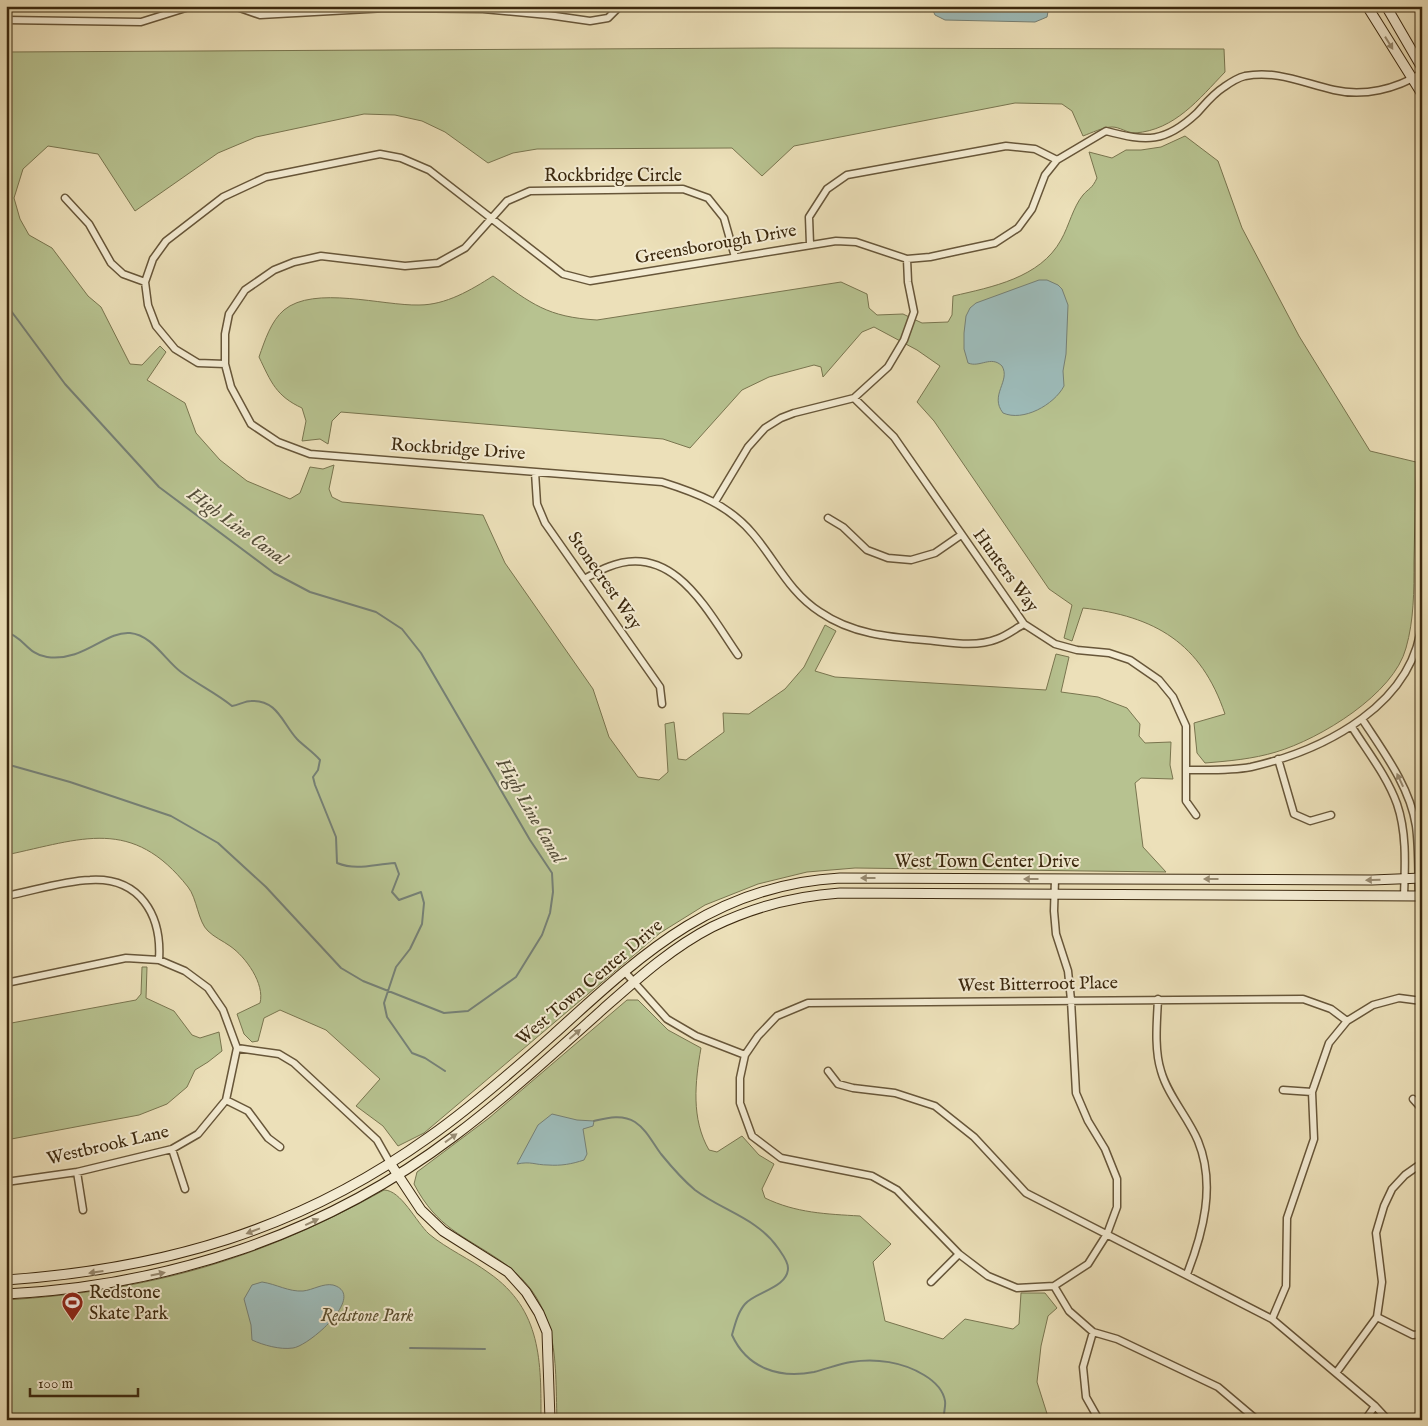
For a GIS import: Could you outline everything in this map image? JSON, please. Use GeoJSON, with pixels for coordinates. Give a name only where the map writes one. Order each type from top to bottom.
{"type":"FeatureCollection","features":[{"type":"Feature","properties":{"kind":"street"},"geometry":{"type":"LineString","coordinates":[[6,20],[133,22],[159,18],[192,6]]}},
{"type":"Feature","properties":{"kind":"street"},"geometry":{"type":"LineString","coordinates":[[234,6],[260,15],[410,8],[483,9],[600,21],[608,18],[620,6]]}},
{"type":"Feature","properties":{"kind":"street"},"geometry":{"type":"LineString","coordinates":[[548,15],[549,6]]}},
{"type":"Feature","properties":{"kind":"street"},"geometry":{"type":"LineString","coordinates":[[1367,6],[1422,94]]}},
{"type":"Feature","properties":{"kind":"street"},"geometry":{"type":"LineString","coordinates":[[1386,6],[1421,64]]}},
{"type":"Feature","properties":{"kind":"street","name":"Greensborough Drive"},"geometry":{"type":"LineString","coordinates":[[225,364],[198,363],[175,348],[156,326],[148,305],[145,282],[153,259],[166,240],[223,197],[266,177],[380,154],[401,158],[429,170],[563,274],[590,281],[836,241],[856,242],[907,259],[930,257],[995,243],[1018,228],[1032,209],[1045,175],[1057,160],[1106,131],[1145,140],[1165,135],[1182,126],[1214,93],[1239,78],[1260,73],[1281,75],[1336,90],[1356,92],[1389,88],[1422,73]]}},
{"type":"Feature","properties":{"kind":"street"},"geometry":{"type":"LineString","coordinates":[[810,244],[809,217],[826,189],[847,175],[1006,146],[1036,149],[1057,160]]}},
{"type":"Feature","properties":{"kind":"street","name":"Rockbridge Circle"},"geometry":{"type":"LineString","coordinates":[[489,218],[507,201],[530,191],[684,189],[708,198],[724,218],[734,257]]}},
{"type":"Feature","properties":{"kind":"street"},"geometry":{"type":"LineString","coordinates":[[65,198],[89,224],[111,263],[123,274],[145,282]]}},
{"type":"Feature","properties":{"kind":"street","name":"Rockbridge Drive"},"geometry":{"type":"LineString","coordinates":[[489,218],[465,248],[438,263],[405,266],[321,256],[294,262],[274,270],[245,290],[229,314],[225,334],[225,364],[231,387],[251,424],[278,442],[310,454],[662,482],[715,502],[733,514],[754,534],[794,591],[820,612],[847,627],[891,638],[967,643],[997,639],[1024,624]]}},
{"type":"Feature","properties":{"kind":"street"},"geometry":{"type":"LineString","coordinates":[[715,502],[748,447],[765,428],[780,418],[794,413],[854,398],[888,367],[907,333],[914,312],[908,282],[907,259]]}},
{"type":"Feature","properties":{"kind":"street","name":"Hunters Way"},"geometry":{"type":"LineString","coordinates":[[854,398],[894,437],[1024,624],[1055,644],[1077,650],[1109,653],[1130,660],[1159,680],[1173,697],[1186,726],[1186,801],[1196,815]]}},
{"type":"Feature","properties":{"kind":"street","name":"Stonecrest Way"},"geometry":{"type":"LineString","coordinates":[[535,472],[537,504],[545,523],[660,687],[662,704]]}},
{"type":"Feature","properties":{"kind":"street"},"geometry":{"type":"LineString","coordinates":[[828,518],[843,527],[867,550],[888,558],[911,560],[935,553],[961,535]]}},
{"type":"Feature","properties":{"kind":"street"},"geometry":{"type":"LineString","coordinates":[[584,579],[609,566],[628,562],[649,563],[664,568],[689,585],[738,656]]}},
{"type":"Feature","properties":{"kind":"street"},"geometry":{"type":"LineString","coordinates":[[1186,770],[1250,767],[1306,749],[1352,727],[1384,700],[1406,672],[1415,652],[1422,619]]}},
{"type":"Feature","properties":{"kind":"street"},"geometry":{"type":"LineString","coordinates":[[1362,719],[1396,772],[1410,802],[1416,826],[1420,896]]}},
{"type":"Feature","properties":{"kind":"street"},"geometry":{"type":"LineString","coordinates":[[1352,727],[1383,776],[1396,804],[1404,833],[1404,896]]}},
{"type":"Feature","properties":{"kind":"street"},"geometry":{"type":"LineString","coordinates":[[1278,759],[1294,814],[1310,821],[1332,815]]}},
{"type":"Feature","properties":{"kind":"street","name":"West Town Center Drive"},"geometry":{"type":"LineString","coordinates":[[6,1280],[102,1271],[161,1259],[256,1230],[332,1197],[432,1136],[472,1105],[624,971],[674,932],[703,916],[748,896],[789,884],[840,878],[1372,880],[1420,878]]}},
{"type":"Feature","properties":{"kind":"street"},"geometry":{"type":"LineString","coordinates":[[624,971],[667,1019],[696,1036],[745,1055],[740,1078],[740,1104],[752,1136],[782,1158],[872,1176],[897,1190],[959,1254],[988,1276],[1017,1288],[1054,1286],[1088,1264],[1107,1234],[1117,1207],[1117,1179],[1105,1149],[1088,1121],[1076,1093],[1068,971],[1056,934],[1055,879]]}},
{"type":"Feature","properties":{"kind":"street"},"geometry":{"type":"LineString","coordinates":[[6,896],[90,880],[109,881],[126,887],[141,898],[155,917],[160,940],[159,960]]}},
{"type":"Feature","properties":{"kind":"street","name":"West Town Center Drive"},"geometry":{"type":"LineString","coordinates":[[6,1294],[104,1285],[163,1274],[210,1261],[290,1232],[342,1208],[398,1175],[453,1137],[509,1093],[634,982],[668,955],[710,928],[751,910],[791,899],[840,892],[1420,896]]}},
{"type":"Feature","properties":{"kind":"street"},"geometry":{"type":"LineString","coordinates":[[6,982],[126,958],[159,960],[185,971],[208,988],[223,1010],[237,1048],[279,1054],[294,1063],[377,1140],[421,1210],[443,1232],[508,1272],[526,1292],[547,1332],[550,1420]]}},
{"type":"Feature","properties":{"kind":"street"},"geometry":{"type":"LineString","coordinates":[[1272,1319],[1286,1286],[1287,1218],[1314,1139],[1312,1092],[1329,1043],[1346,1020],[1373,1006],[1400,998],[1422,1001]]}},
{"type":"Feature","properties":{"kind":"street"},"geometry":{"type":"LineString","coordinates":[[1158,999],[1157,1038],[1160,1070],[1167,1087],[1198,1142],[1207,1173],[1201,1236],[1187,1274]]}},
{"type":"Feature","properties":{"kind":"street","name":"West Bitterroot Place"},"geometry":{"type":"LineString","coordinates":[[745,1055],[758,1036],[777,1016],[808,1003],[1302,999],[1332,1009],[1346,1020]]}},
{"type":"Feature","properties":{"kind":"street","name":"Westbrook Lane"},"geometry":{"type":"LineString","coordinates":[[6,1182],[76,1172],[172,1149],[198,1134],[226,1100],[237,1048]]}},
{"type":"Feature","properties":{"kind":"street"},"geometry":{"type":"LineString","coordinates":[[828,1071],[838,1084],[853,1088],[895,1093],[935,1106],[974,1137],[1026,1193],[1272,1319],[1376,1406],[1388,1420]]}},
{"type":"Feature","properties":{"kind":"street"},"geometry":{"type":"LineString","coordinates":[[1283,1090],[1312,1092]]}},
{"type":"Feature","properties":{"kind":"street"},"geometry":{"type":"LineString","coordinates":[[1413,1099],[1422,1109]]}},
{"type":"Feature","properties":{"kind":"street"},"geometry":{"type":"LineString","coordinates":[[226,1100],[248,1111],[268,1138],[280,1147]]}},
{"type":"Feature","properties":{"kind":"street"},"geometry":{"type":"LineString","coordinates":[[172,1149],[185,1189]]}},
{"type":"Feature","properties":{"kind":"street"},"geometry":{"type":"LineString","coordinates":[[1336,1373],[1377,1317],[1382,1282],[1376,1233],[1381,1215],[1392,1189],[1405,1175],[1422,1163]]}},
{"type":"Feature","properties":{"kind":"street"},"geometry":{"type":"LineString","coordinates":[[76,1172],[83,1210]]}},
{"type":"Feature","properties":{"kind":"street"},"geometry":{"type":"LineString","coordinates":[[931,1282],[959,1254]]}},
{"type":"Feature","properties":{"kind":"street"},"geometry":{"type":"LineString","coordinates":[[1054,1286],[1069,1311],[1093,1332],[1117,1339],[1218,1386],[1258,1420]]}},
{"type":"Feature","properties":{"kind":"street"},"geometry":{"type":"LineString","coordinates":[[1377,1317],[1413,1335],[1422,1334]]}},
{"type":"Feature","properties":{"kind":"street"},"geometry":{"type":"LineString","coordinates":[[1093,1332],[1083,1367],[1086,1397],[1099,1420]]}},
{"type":"Feature","properties":{"kind":"street"},"geometry":{"type":"LineString","coordinates":[[1365,1420],[1376,1406]]}},
{"type":"Feature","properties":{"kind":"green space"},"geometry":{"type":"Polygon","coordinates":[[[773,48],[1224,49],[1225,72],[1185,112],[1174,120],[1149,131],[1132,133],[1112,127],[1083,136],[1072,111],[1062,104],[1015,103],[794,146],[762,176],[732,148],[537,149],[513,153],[488,163],[445,132],[422,121],[395,115],[364,114],[256,137],[218,153],[135,211],[98,154],[48,146],[23,169],[14,198],[20,219],[29,235],[52,248],[88,296],[101,307],[130,364],[142,365],[160,346],[166,352],[147,380],[185,403],[196,433],[220,460],[247,481],[290,499],[300,493],[310,467],[323,469],[334,465],[329,489],[332,497],[342,502],[483,515],[505,563],[593,689],[609,737],[638,777],[659,780],[668,772],[665,724],[674,722],[678,759],[686,760],[724,732],[723,713],[749,714],[785,689],[804,667],[825,625],[836,631],[815,671],[835,677],[1046,690],[1056,654],[1069,657],[1061,692],[1098,697],[1127,708],[1140,724],[1139,736],[1145,743],[1171,742],[1170,765],[1173,779],[1141,778],[1135,783],[1143,847],[1166,872],[855,868],[807,872],[758,884],[705,905],[660,933],[424,1133],[398,1146],[383,1126],[356,1106],[380,1079],[326,1030],[280,1010],[264,1018],[258,1041],[252,1042],[244,1034],[237,1014],[260,1003],[260,988],[253,972],[236,951],[210,933],[205,927],[194,897],[188,887],[167,865],[147,850],[126,841],[104,838],[82,839],[6,855],[6,52],[773,48]]]}},
{"type":"Feature","properties":{"kind":"green space"},"geometry":{"type":"Polygon","coordinates":[[[1185,136],[1218,161],[1242,228],[1299,336],[1370,451],[1416,462],[1413,605],[1409,637],[1399,665],[1387,682],[1353,712],[1313,737],[1276,752],[1241,759],[1205,763],[1197,753],[1194,723],[1225,714],[1215,689],[1189,651],[1172,637],[1153,626],[1109,612],[1083,608],[1072,641],[1064,638],[1072,605],[1049,589],[934,421],[917,402],[940,366],[917,350],[874,327],[862,332],[823,377],[821,367],[814,365],[769,377],[742,390],[690,448],[663,439],[341,412],[332,421],[328,444],[320,439],[302,441],[306,421],[302,408],[280,393],[271,381],[259,357],[269,331],[279,314],[297,303],[313,299],[349,298],[404,304],[429,304],[458,296],[493,276],[530,301],[552,312],[565,316],[597,320],[841,282],[867,294],[869,308],[877,315],[903,314],[922,323],[948,322],[952,315],[953,296],[1014,279],[1041,264],[1052,253],[1061,240],[1080,200],[1097,178],[1089,152],[1112,158],[1126,150],[1161,147],[1185,136]]]}},
{"type":"Feature","properties":{"kind":"green space"},"geometry":{"type":"Polygon","coordinates":[[[142,967],[147,967],[146,998],[174,1011],[192,1035],[200,1038],[219,1032],[222,1051],[195,1070],[187,1087],[167,1104],[139,1115],[6,1140],[6,1024],[136,1000],[141,994],[142,967]]]}},
{"type":"Feature","properties":{"kind":"green space"},"geometry":{"type":"Polygon","coordinates":[[[627,1000],[638,1000],[668,1030],[701,1048],[696,1087],[697,1113],[699,1126],[709,1150],[717,1152],[742,1136],[759,1155],[774,1164],[762,1189],[765,1198],[800,1210],[860,1216],[891,1244],[873,1262],[885,1321],[943,1339],[965,1319],[1013,1329],[1019,1324],[1021,1293],[1045,1293],[1057,1308],[1048,1316],[1041,1346],[1037,1382],[1049,1420],[557,1420],[554,1353],[544,1313],[534,1294],[520,1277],[501,1261],[442,1221],[432,1211],[414,1184],[417,1172],[489,1118],[627,1000]]]}},
{"type":"Feature","properties":{"kind":"green space","name":"Redstone Park"},"geometry":{"type":"Polygon","coordinates":[[[384,1190],[396,1195],[429,1234],[489,1273],[519,1303],[529,1320],[539,1358],[541,1420],[6,1420],[6,1300],[58,1296],[108,1289],[202,1268],[292,1235],[384,1190]]]}},
{"type":"Feature","properties":{"kind":"water"},"geometry":{"type":"Polygon","coordinates":[[[931,6],[1049,6],[1047,17],[1035,22],[945,20],[935,15],[931,6]]]}},
{"type":"Feature","properties":{"kind":"water"},"geometry":{"type":"Polygon","coordinates":[[[1039,280],[1047,280],[1058,285],[1062,289],[1068,305],[1066,354],[1063,371],[1064,386],[1053,400],[1037,410],[1020,415],[1011,415],[1003,413],[999,406],[999,394],[1004,377],[1002,366],[994,362],[968,363],[964,349],[966,316],[970,308],[976,303],[1039,280]]]}},
{"type":"Feature","properties":{"kind":"water"},"geometry":{"type":"Polygon","coordinates":[[[552,1114],[577,1120],[594,1121],[593,1126],[583,1129],[587,1154],[584,1160],[571,1164],[557,1165],[517,1164],[538,1125],[552,1114]]]}},
{"type":"Feature","properties":{"kind":"water"},"geometry":{"type":"Polygon","coordinates":[[[262,1282],[298,1291],[333,1285],[342,1290],[344,1299],[332,1320],[311,1339],[293,1348],[272,1347],[252,1340],[251,1325],[244,1299],[252,1285],[262,1282]]]}},
{"type":"Feature","properties":{"kind":"waterway","name":"High Line Canal"},"geometry":{"type":"LineString","coordinates":[[6,304],[65,384],[159,487],[274,573],[310,592],[376,612],[402,629],[421,653],[530,840],[552,873],[553,892],[550,913],[542,935],[516,977],[468,1011],[444,1013],[363,981],[341,968],[266,887],[218,843],[171,816],[70,782],[6,764]]}},
{"type":"Feature","properties":{"kind":"waterway"},"geometry":{"type":"LineString","coordinates":[[6,632],[12,634],[35,653],[47,657],[72,655],[121,634],[130,633],[138,635],[152,643],[181,672],[232,706],[249,701],[260,701],[273,708],[297,739],[320,760],[318,770],[313,777],[336,837],[337,863],[352,867],[395,863],[399,874],[392,892],[399,900],[421,892],[424,903],[422,924],[410,949],[396,967],[384,1003],[387,1017],[412,1053],[425,1058],[445,1071]]}},
{"type":"Feature","properties":{"kind":"waterway"},"geometry":{"type":"LineString","coordinates":[[594,1121],[620,1117],[635,1122],[643,1129],[658,1150],[690,1186],[760,1229],[770,1238],[783,1255],[787,1263],[787,1275],[777,1285],[745,1304],[737,1318],[732,1335],[746,1356],[766,1369],[789,1374],[814,1372],[860,1361],[880,1361],[898,1364],[928,1377],[940,1389],[945,1401],[944,1420]]}},
{"type":"Feature","properties":{"kind":"waterway"},"geometry":{"type":"LineString","coordinates":[[410,1348],[485,1349]]}},
{"type":"Feature","properties":{"kind":"place","name":"Redstone Skate Park"},"geometry":{"type":"Point","coordinates":[73,1322]}}]}
